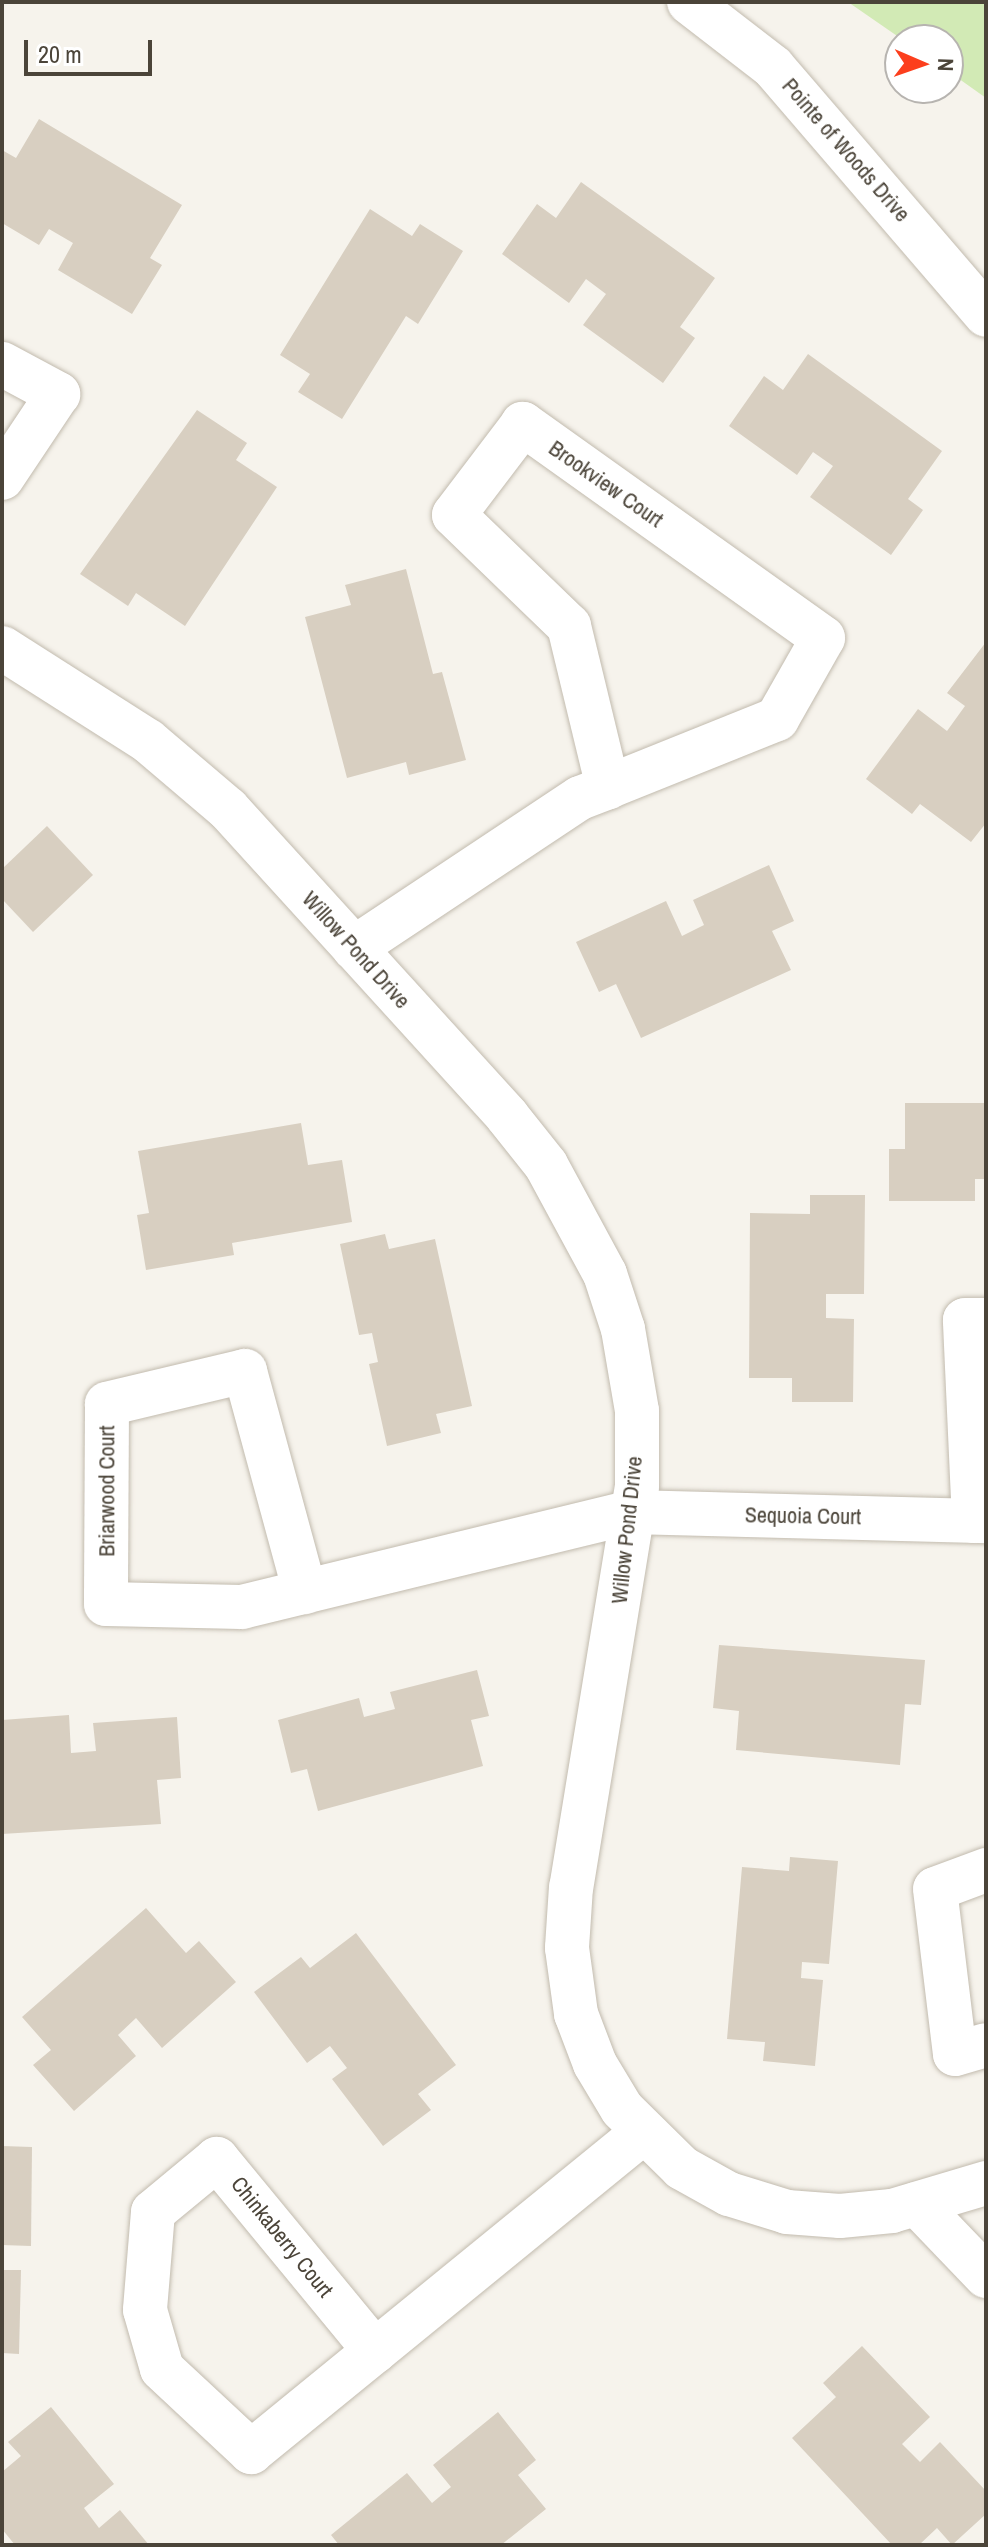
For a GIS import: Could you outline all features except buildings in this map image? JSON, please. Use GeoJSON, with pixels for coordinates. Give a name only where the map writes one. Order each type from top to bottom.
{"type":"FeatureCollection","features":[{"type":"Feature","properties":{"kind":"street","name":"Pointe of Woods Drive"},"geometry":{"type":"LineString","coordinates":[[689,2],[773,67],[986,315]]}},
{"type":"Feature","properties":{"kind":"street"},"geometry":{"type":"LineString","coordinates":[[2,364],[58,394],[2,478]]}},
{"type":"Feature","properties":{"kind":"street","name":"Brookview Court"},"geometry":{"type":"LineString","coordinates":[[354,948],[580,798],[608,787],[777,719],[823,638],[523,424],[454,515],[569,626],[608,787]]}},
{"type":"Feature","properties":{"kind":"street","name":"Willow Pond Drive"},"geometry":{"type":"LineString","coordinates":[[2,648],[148,741],[228,809],[507,1116],[579,1217],[623,1329],[637,1411],[633,1512],[571,1887],[567,1948],[576,2014],[595,2064],[642,2133],[682,2168],[729,2194],[787,2212],[840,2216],[917,2204],[986,2183]]}},
{"type":"Feature","properties":{"kind":"street","name":"Sequoia Court"},"geometry":{"type":"LineString","coordinates":[[633,1512],[980,1521],[965,1320],[986,1320]]}},
{"type":"Feature","properties":{"kind":"street","name":"Briarwood Court"},"geometry":{"type":"LineString","coordinates":[[305,1592],[245,1371],[107,1404],[106,1604],[242,1607],[305,1592],[633,1512]]}},
{"type":"Feature","properties":{"kind":"street"},"geometry":{"type":"LineString","coordinates":[[986,1870],[935,1889],[955,2054],[986,2045]]}},
{"type":"Feature","properties":{"kind":"street","name":"Chinkaberry Court"},"geometry":{"type":"LineString","coordinates":[[375,2351],[217,2159],[153,2212],[145,2310],[162,2369],[251,2452],[375,2351],[642,2133]]}},
{"type":"Feature","properties":{"kind":"street"},"geometry":{"type":"LineString","coordinates":[[917,2204],[986,2276]]}},
{"type":"Feature","properties":{"kind":"green space"},"geometry":{"type":"Polygon","coordinates":[[[848,2],[986,2],[986,98],[964,82],[964,24],[884,24],[884,27],[848,2]]]}}]}
